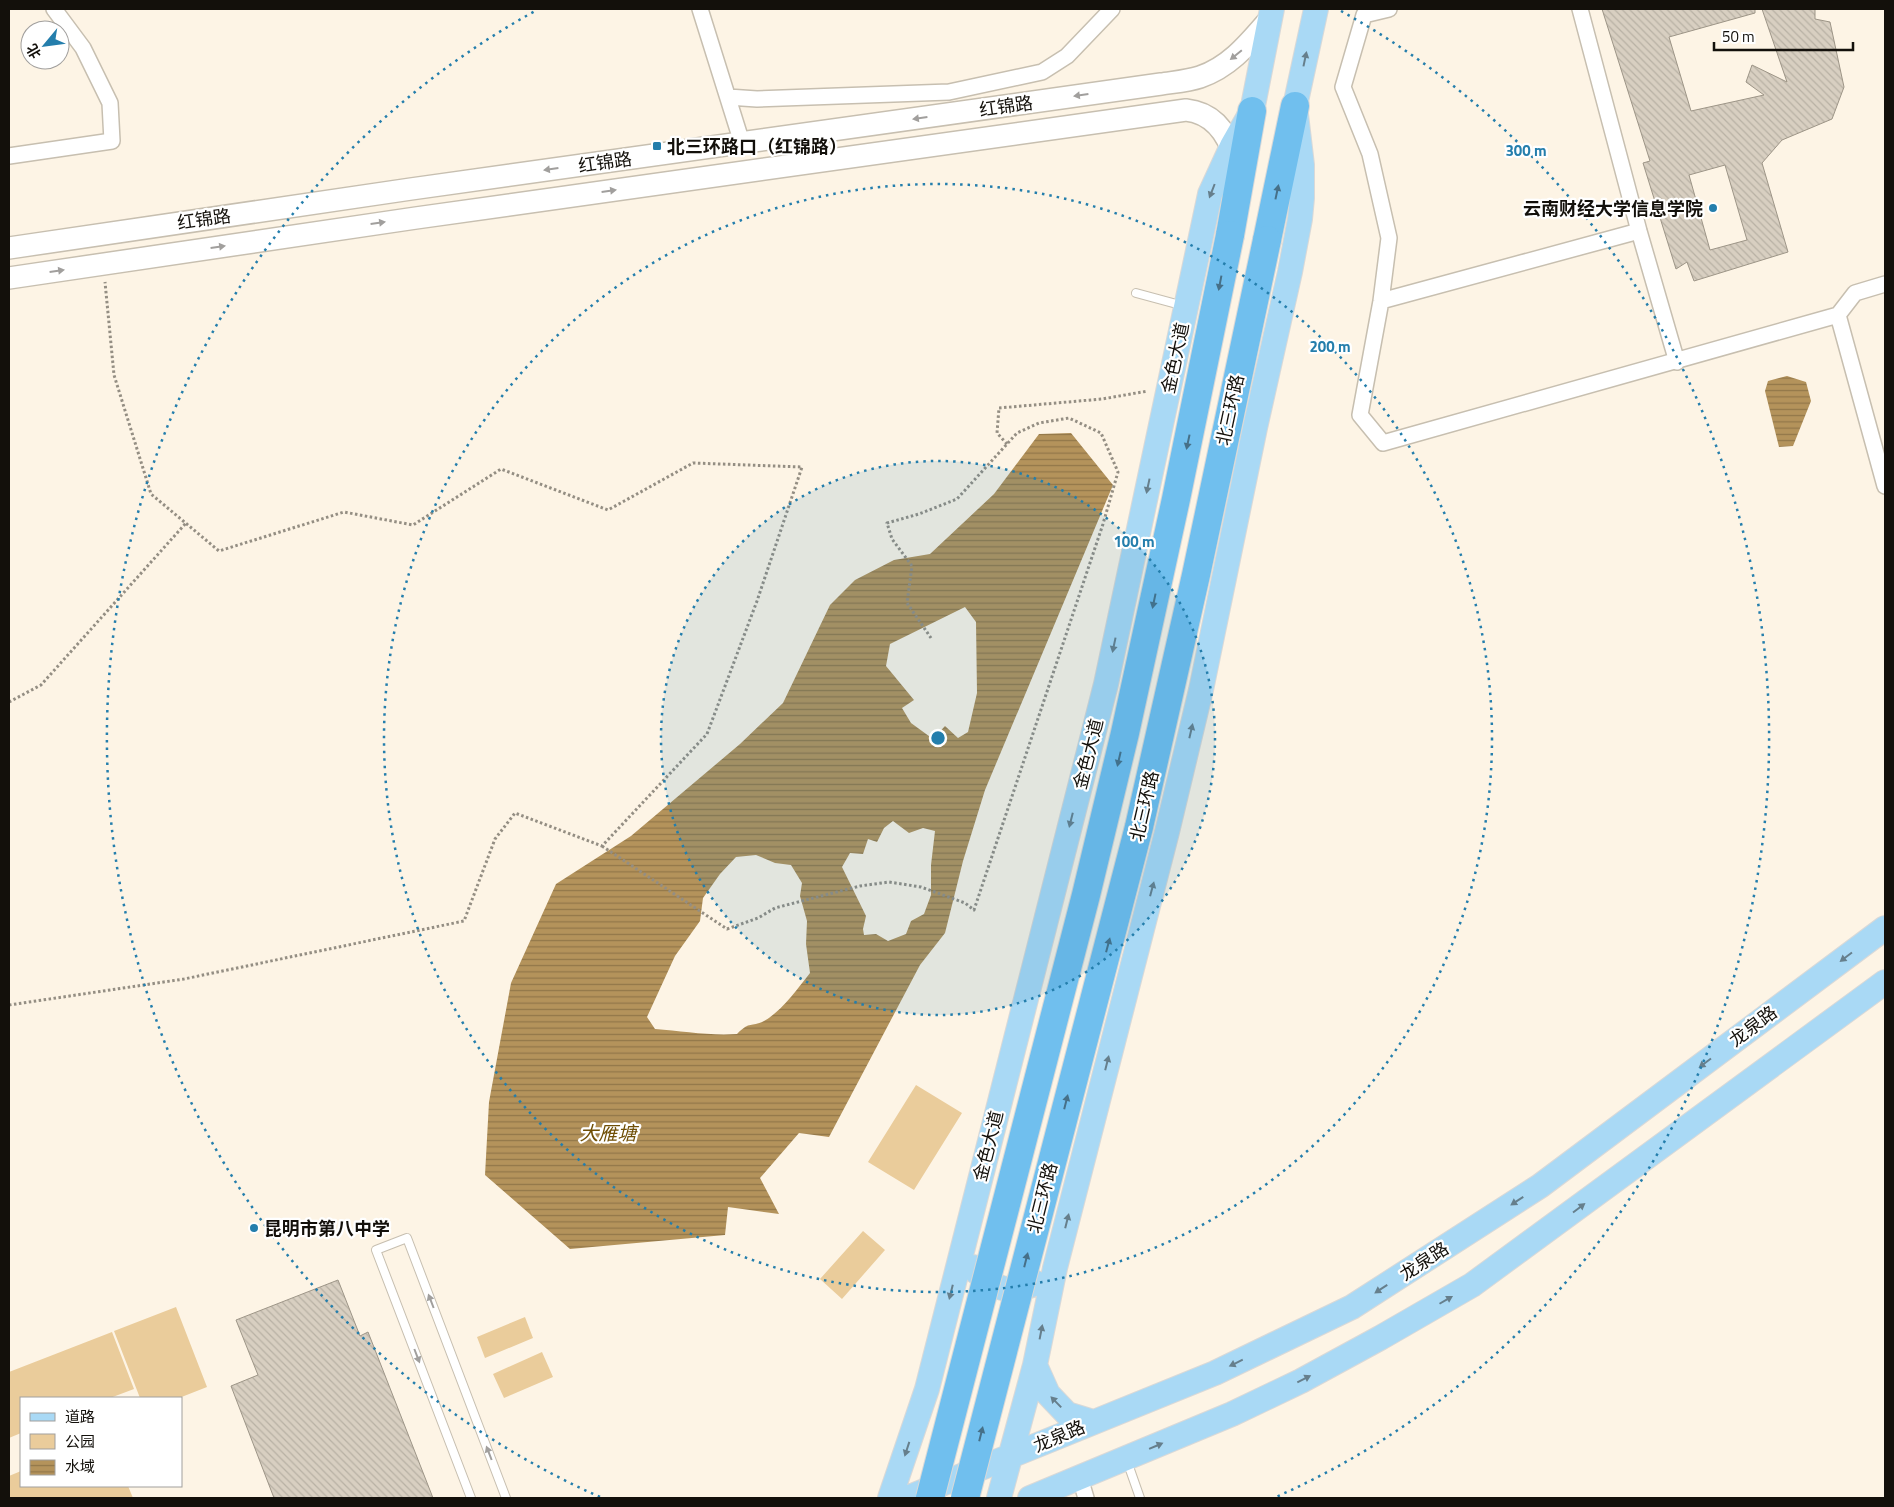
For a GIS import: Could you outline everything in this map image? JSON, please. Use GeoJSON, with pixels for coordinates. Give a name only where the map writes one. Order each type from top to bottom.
{"type":"FeatureCollection","features":[{"type":"Feature","properties":{"kind":"highway","name":"北三环路"},"geometry":{"type":"LineString","coordinates":[[965,1498],[1139,827],[1196,574],[1295,106]]}},
{"type":"Feature","properties":{"kind":"highway","name":"北三环路"},"geometry":{"type":"LineString","coordinates":[[930,1498],[1086,895],[1125,733],[1178,490],[1230,235],[1252,111]]}},
{"type":"Feature","properties":{"kind":"main road"},"geometry":{"type":"LineString","coordinates":[[999,1498],[1035,1365],[1055,1268],[1169,823],[1201,690],[1254,428],[1290,272],[1302,198],[1302,166],[1295,106],[1316,9]]}},
{"type":"Feature","properties":{"kind":"main road","name":"金色大道"},"geometry":{"type":"LineString","coordinates":[[890,1498],[927,1389],[1106,684],[1210,194],[1232,146],[1252,111],[1270,14]]}},
{"type":"Feature","properties":{"kind":"main road","name":"龙泉路"},"geometry":{"type":"LineString","coordinates":[[907,1498],[1215,1373],[1352,1307],[1540,1186],[1885,928]]}},
{"type":"Feature","properties":{"kind":"main road"},"geometry":{"type":"LineString","coordinates":[[1030,1498],[1083,1488],[1126,1459],[1232,1414],[1301,1381],[1472,1285],[1885,982]]}},
{"type":"Feature","properties":{"kind":"main road"},"geometry":{"type":"LineString","coordinates":[[964,1245],[976,1273],[1002,1288],[1032,1286],[1055,1268]]}},
{"type":"Feature","properties":{"kind":"main road"},"geometry":{"type":"LineString","coordinates":[[1035,1365],[1048,1394],[1067,1414],[1093,1422]]}},
{"type":"Feature","properties":{"kind":"street"},"geometry":{"type":"LineString","coordinates":[[9,156],[112,141],[110,102],[82,48],[54,9]]}},
{"type":"Feature","properties":{"kind":"street"},"geometry":{"type":"LineString","coordinates":[[700,9],[742,143]]}},
{"type":"Feature","properties":{"kind":"street"},"geometry":{"type":"LineString","coordinates":[[728,97],[757,100],[949,92],[1042,72],[1066,56],[1112,9]]}},
{"type":"Feature","properties":{"kind":"street"},"geometry":{"type":"LineString","coordinates":[[1389,9],[1364,15],[1344,87],[1370,154],[1389,238],[1381,302],[1360,415],[1383,443],[1677,362],[1838,315],[1854,293],[1885,284]]}},
{"type":"Feature","properties":{"kind":"street"},"geometry":{"type":"LineString","coordinates":[[1580,9],[1677,362]]}},
{"type":"Feature","properties":{"kind":"street","name":"红锦路"},"geometry":{"type":"LineString","coordinates":[[9,248],[411,189],[1161,84],[1199,77],[1220,68],[1245,48],[1270,14]]}},
{"type":"Feature","properties":{"kind":"street","name":"红锦路"},"geometry":{"type":"LineString","coordinates":[[9,278],[425,216],[1186,110],[1197,111],[1216,123],[1232,146]]}},
{"type":"Feature","properties":{"kind":"street"},"geometry":{"type":"LineString","coordinates":[[1232,146],[1239,185]]}},
{"type":"Feature","properties":{"kind":"street"},"geometry":{"type":"LineString","coordinates":[[1381,302],[1640,230]]}},
{"type":"Feature","properties":{"kind":"street"},"geometry":{"type":"LineString","coordinates":[[1838,315],[1885,486]]}},
{"type":"Feature","properties":{"kind":"lane"},"geometry":{"type":"LineString","coordinates":[[1136,293],[1186,307]]}},
{"type":"Feature","properties":{"kind":"lane"},"geometry":{"type":"LineString","coordinates":[[471,1498],[376,1250],[407,1238],[506,1498]]}},
{"type":"Feature","properties":{"kind":"lane"},"geometry":{"type":"LineString","coordinates":[[1126,1459],[1140,1498]]}},
{"type":"Feature","properties":{"kind":"path"},"geometry":{"type":"LineString","coordinates":[[104,264],[114,375],[151,494],[219,551],[344,512],[413,525],[501,469],[608,510],[693,463],[802,467],[757,601],[707,734],[602,846]]}},
{"type":"Feature","properties":{"kind":"path"},"geometry":{"type":"LineString","coordinates":[[1007,444],[997,434],[999,408],[1102,399],[1153,390]]}},
{"type":"Feature","properties":{"kind":"path"},"geometry":{"type":"LineString","coordinates":[[9,1005],[184,979],[464,921],[495,839],[515,813],[602,846],[727,929],[758,918],[775,908],[860,886],[889,882],[922,887],[964,903],[974,910],[1076,608],[1118,472],[1101,433],[1069,418],[1039,423],[1017,433],[957,500],[887,523],[892,539],[912,566],[907,603],[931,638]]}},
{"type":"Feature","properties":{"kind":"path"},"geometry":{"type":"LineString","coordinates":[[9,702],[41,685],[186,523]]}},
{"type":"Feature","properties":{"kind":"green space"},"geometry":{"type":"Polygon","coordinates":[[[916,1085],[962,1113],[914,1190],[868,1162],[916,1085]]]}},
{"type":"Feature","properties":{"kind":"green space"},"geometry":{"type":"Polygon","coordinates":[[[863,1231],[885,1250],[842,1299],[820,1279],[863,1231]]]}},
{"type":"Feature","properties":{"kind":"green space"},"geometry":{"type":"Polygon","coordinates":[[[176,1307],[207,1387],[182,1397],[140,1397],[114,1331],[176,1307]]]}},
{"type":"Feature","properties":{"kind":"green space"},"geometry":{"type":"Polygon","coordinates":[[[525,1317],[533,1338],[485,1358],[477,1337],[525,1317]]]}},
{"type":"Feature","properties":{"kind":"green space"},"geometry":{"type":"Polygon","coordinates":[[[112,1332],[134,1389],[113,1397],[20,1397],[20,1433],[9,1438],[9,1372],[112,1332]]]}},
{"type":"Feature","properties":{"kind":"green space"},"geometry":{"type":"Polygon","coordinates":[[[542,1352],[553,1377],[504,1398],[493,1374],[542,1352]]]}},
{"type":"Feature","properties":{"kind":"green space"},"geometry":{"type":"Polygon","coordinates":[[[20,1471],[20,1487],[128,1487],[133,1498],[9,1498],[9,1476],[20,1471]]]}},
{"type":"Feature","properties":{"kind":"water"},"geometry":{"type":"Polygon","coordinates":[[[1787,376],[1806,382],[1811,401],[1793,446],[1779,447],[1765,391],[1768,381],[1787,376]]]}},
{"type":"Feature","properties":{"kind":"water","name":"大雁塘"},"geometry":{"type":"Polygon","coordinates":[[[1071,433],[1113,485],[985,790],[963,861],[945,933],[920,965],[829,1137],[799,1133],[760,1178],[779,1214],[728,1207],[725,1235],[570,1249],[485,1175],[489,1102],[511,983],[556,884],[631,836],[740,744],[783,703],[830,605],[855,580],[894,560],[930,554],[994,494],[1039,434],[1071,433]],[[965,607],[890,644],[886,666],[914,700],[902,708],[911,723],[933,739],[945,726],[958,738],[968,732],[977,693],[976,622],[965,607]],[[893,821],[884,828],[877,842],[868,839],[863,854],[850,853],[842,867],[866,916],[863,929],[864,935],[876,934],[888,941],[906,934],[911,921],[924,914],[931,895],[931,865],[935,831],[923,828],[909,833],[893,821]],[[756,855],[736,857],[720,874],[703,898],[700,921],[675,956],[647,1017],[655,1029],[706,1034],[737,1034],[745,1027],[764,1021],[777,1012],[810,973],[806,944],[807,921],[800,896],[802,883],[791,865],[775,863],[756,855]]]}},
{"type":"Feature","properties":{"kind":"building"},"geometry":{"type":"Polygon","coordinates":[[[1602,9],[1755,9],[1755,13],[1669,37],[1691,111],[1764,95],[1746,82],[1752,65],[1787,82],[1762,9],[1815,9],[1815,19],[1830,22],[1844,87],[1832,119],[1782,140],[1762,163],[1788,252],[1694,281],[1687,262],[1676,269],[1643,163],[1650,161],[1602,9]],[[1725,165],[1689,175],[1710,250],[1747,240],[1725,165]]]}},
{"type":"Feature","properties":{"kind":"building"},"geometry":{"type":"Polygon","coordinates":[[[338,1280],[360,1336],[368,1332],[433,1498],[274,1498],[231,1386],[258,1375],[236,1320],[338,1280]]]}},
{"type":"Feature","properties":{"kind":"place","name":"北三环路口（红锦路）"},"geometry":{"type":"Point","coordinates":[657,146]}},
{"type":"Feature","properties":{"kind":"place","name":"云南财经大学信息学院"},"geometry":{"type":"Point","coordinates":[1713,208]}},
{"type":"Feature","properties":{"kind":"place","name":"昆明市第八中学"},"geometry":{"type":"Point","coordinates":[254,1228]}}]}
